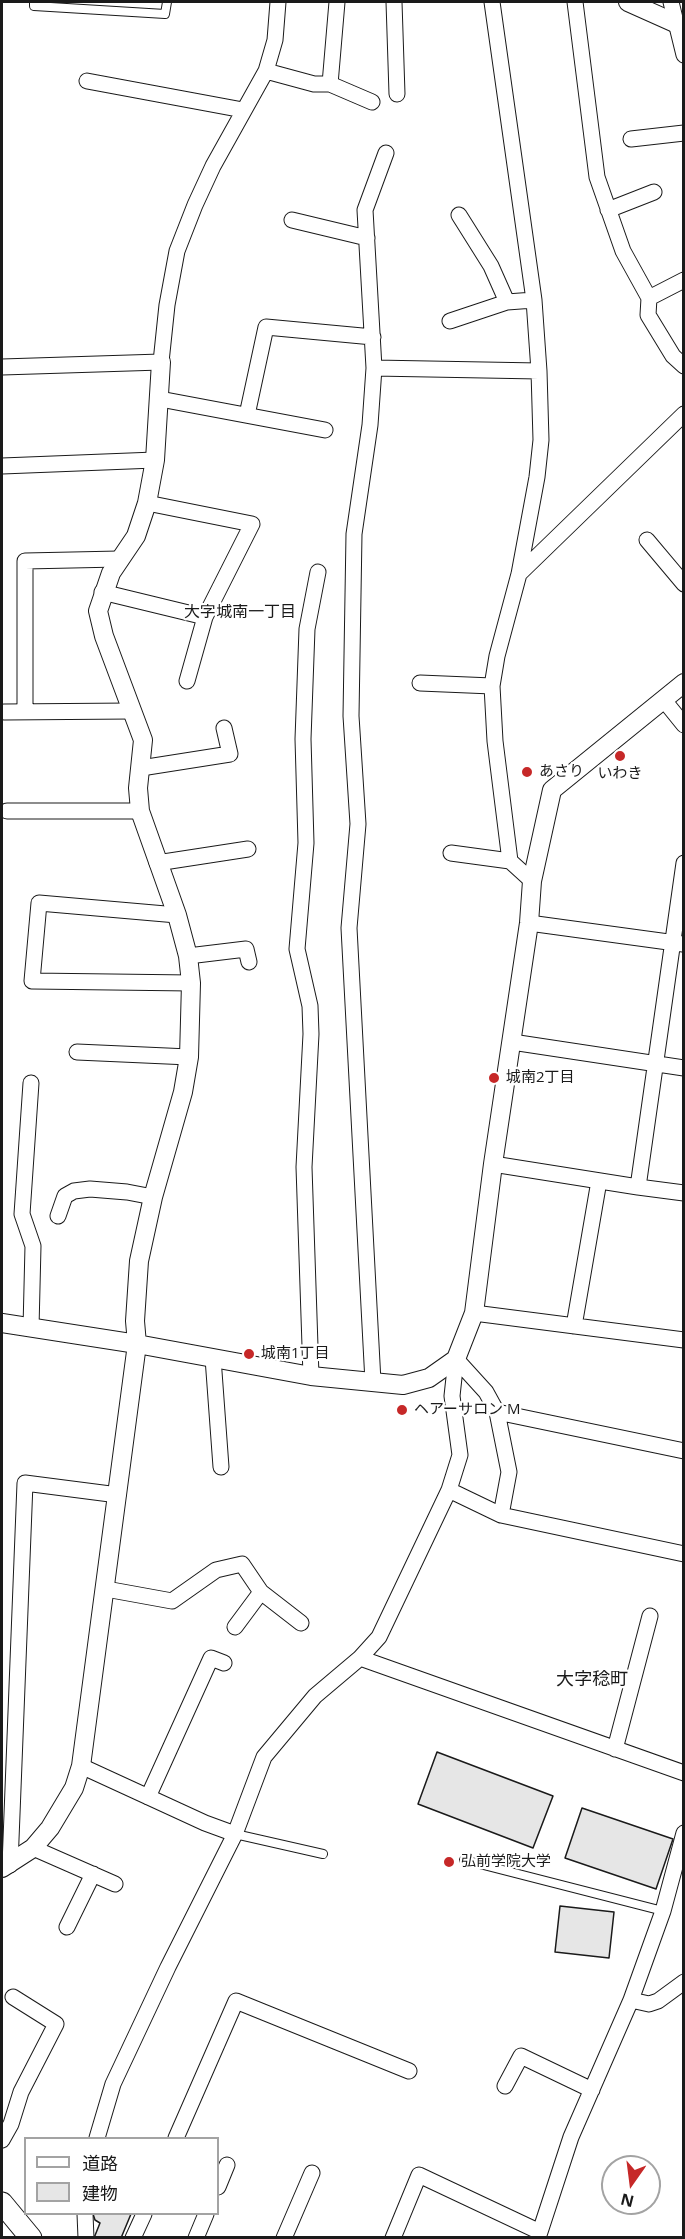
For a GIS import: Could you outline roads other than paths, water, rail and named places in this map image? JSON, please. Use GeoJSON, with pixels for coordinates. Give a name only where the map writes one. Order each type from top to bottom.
{"type":"FeatureCollection","features":[{"type":"Feature","properties":{"kind":"main road"},"geometry":{"type":"LineString","coordinates":[[2,2203],[31,2238]]}},
{"type":"Feature","properties":{"kind":"street"},"geometry":{"type":"LineString","coordinates":[[6,1866],[33,1848],[64,1807],[74,1788],[81,1766],[137,1344],[135,1321],[139,1261],[153,1197],[183,1092],[189,1057],[191,984],[188,956],[177,915],[140,811],[138,788],[143,740],[104,636],[98,611],[102,592],[119,559],[136,536],[147,503],[155,460],[167,305],[177,251],[195,205],[266,70],[275,40],[278,2]]}},
{"type":"Feature","properties":{"kind":"street"},"geometry":{"type":"LineString","coordinates":[[330,84],[337,2]]}},
{"type":"Feature","properties":{"kind":"street"},"geometry":{"type":"LineString","coordinates":[[394,2],[397,94]]}},
{"type":"Feature","properties":{"kind":"street"},"geometry":{"type":"LineString","coordinates":[[492,2],[534,300],[541,440],[537,477],[519,574],[497,656],[492,686],[495,741],[510,861]]}},
{"type":"Feature","properties":{"kind":"street"},"geometry":{"type":"LineString","coordinates":[[575,2],[597,177],[623,251],[648,298],[648,315],[673,356],[684,366]]}},
{"type":"Feature","properties":{"kind":"street"},"geometry":{"type":"LineString","coordinates":[[628,2],[680,25]]}},
{"type":"Feature","properties":{"kind":"street"},"geometry":{"type":"LineString","coordinates":[[671,2],[680,25],[684,55]]}},
{"type":"Feature","properties":{"kind":"street"},"geometry":{"type":"LineString","coordinates":[[266,70],[314,84],[330,84],[372,102]]}},
{"type":"Feature","properties":{"kind":"street"},"geometry":{"type":"LineString","coordinates":[[87,81],[243,110]]}},
{"type":"Feature","properties":{"kind":"street"},"geometry":{"type":"LineString","coordinates":[[631,139],[684,134]]}},
{"type":"Feature","properties":{"kind":"street"},"geometry":{"type":"LineString","coordinates":[[373,1382],[349,928],[358,824],[351,716],[354,534],[370,425],[374,368],[366,210],[386,153]]}},
{"type":"Feature","properties":{"kind":"street"},"geometry":{"type":"LineString","coordinates":[[608,210],[654,192]]}},
{"type":"Feature","properties":{"kind":"street"},"geometry":{"type":"LineString","coordinates":[[459,215],[491,266],[507,302]]}},
{"type":"Feature","properties":{"kind":"street"},"geometry":{"type":"LineString","coordinates":[[292,220],[367,238]]}},
{"type":"Feature","properties":{"kind":"street"},"geometry":{"type":"LineString","coordinates":[[648,298],[684,280]]}},
{"type":"Feature","properties":{"kind":"street"},"geometry":{"type":"LineString","coordinates":[[450,321],[507,302],[534,300]]}},
{"type":"Feature","properties":{"kind":"street"},"geometry":{"type":"LineString","coordinates":[[247,415],[266,327],[373,337]]}},
{"type":"Feature","properties":{"kind":"street"},"geometry":{"type":"LineString","coordinates":[[2,367],[161,362]]}},
{"type":"Feature","properties":{"kind":"street"},"geometry":{"type":"LineString","coordinates":[[374,368],[539,371]]}},
{"type":"Feature","properties":{"kind":"street"},"geometry":{"type":"LineString","coordinates":[[160,399],[325,430]]}},
{"type":"Feature","properties":{"kind":"street"},"geometry":{"type":"LineString","coordinates":[[519,574],[684,414]]}},
{"type":"Feature","properties":{"kind":"street"},"geometry":{"type":"LineString","coordinates":[[2,466],[155,460]]}},
{"type":"Feature","properties":{"kind":"street"},"geometry":{"type":"LineString","coordinates":[[147,503],[252,524],[205,617],[187,681]]}},
{"type":"Feature","properties":{"kind":"street"},"geometry":{"type":"LineString","coordinates":[[647,540],[684,584]]}},
{"type":"Feature","properties":{"kind":"street"},"geometry":{"type":"LineString","coordinates":[[25,712],[25,561],[119,559]]}},
{"type":"Feature","properties":{"kind":"street"},"geometry":{"type":"LineString","coordinates":[[311,1376],[304,1167],[311,1034],[310,1006],[297,949],[306,843],[303,739],[307,629],[318,572]]}},
{"type":"Feature","properties":{"kind":"street"},"geometry":{"type":"LineString","coordinates":[[102,592],[205,617]]}},
{"type":"Feature","properties":{"kind":"street"},"geometry":{"type":"LineString","coordinates":[[420,683],[492,686]]}},
{"type":"Feature","properties":{"kind":"street"},"geometry":{"type":"LineString","coordinates":[[98,2137],[113,2084],[168,1967],[235,1834],[264,1757],[315,1696],[360,1658],[379,1637],[448,1490],[460,1455],[452,1396],[456,1359],[474,1313],[493,1164],[529,923],[531,881],[552,790],[684,683]]}},
{"type":"Feature","properties":{"kind":"street"},"geometry":{"type":"LineString","coordinates":[[663,699],[684,725]]}},
{"type":"Feature","properties":{"kind":"street"},"geometry":{"type":"LineString","coordinates":[[4,712],[132,711]]}},
{"type":"Feature","properties":{"kind":"street"},"geometry":{"type":"LineString","coordinates":[[141,768],[230,754],[224,728]]}},
{"type":"Feature","properties":{"kind":"street"},"geometry":{"type":"LineString","coordinates":[[7,811],[140,811]]}},
{"type":"Feature","properties":{"kind":"street"},"geometry":{"type":"LineString","coordinates":[[157,863],[248,849]]}},
{"type":"Feature","properties":{"kind":"street"},"geometry":{"type":"LineString","coordinates":[[451,853],[510,861],[531,881]]}},
{"type":"Feature","properties":{"kind":"street"},"geometry":{"type":"LineString","coordinates":[[638,1187],[679,943],[684,863]]}},
{"type":"Feature","properties":{"kind":"street"},"geometry":{"type":"LineString","coordinates":[[177,915],[39,903],[32,981],[191,984]]}},
{"type":"Feature","properties":{"kind":"street"},"geometry":{"type":"LineString","coordinates":[[529,923],[679,943]]}},
{"type":"Feature","properties":{"kind":"street"},"geometry":{"type":"LineString","coordinates":[[188,956],[246,949],[249,962]]}},
{"type":"Feature","properties":{"kind":"street"},"geometry":{"type":"LineString","coordinates":[[512,1042],[684,1068]]}},
{"type":"Feature","properties":{"kind":"street"},"geometry":{"type":"LineString","coordinates":[[77,1052],[189,1057]]}},
{"type":"Feature","properties":{"kind":"street"},"geometry":{"type":"LineString","coordinates":[[31,1083],[22,1214],[33,1246],[31,1328]]}},
{"type":"Feature","properties":{"kind":"street"},"geometry":{"type":"LineString","coordinates":[[493,1164],[684,1193]]}},
{"type":"Feature","properties":{"kind":"street"},"geometry":{"type":"LineString","coordinates":[[574,1326],[599,1181]]}},
{"type":"Feature","properties":{"kind":"street"},"geometry":{"type":"LineString","coordinates":[[58,1216],[65,1196],[74,1191],[99,1190],[153,1197]]}},
{"type":"Feature","properties":{"kind":"street"},"geometry":{"type":"LineString","coordinates":[[474,1313],[684,1341]]}},
{"type":"Feature","properties":{"kind":"street"},"geometry":{"type":"LineString","coordinates":[[2,1323],[137,1344],[311,1376],[403,1385],[429,1378],[456,1359]]}},
{"type":"Feature","properties":{"kind":"street"},"geometry":{"type":"LineString","coordinates":[[213,1358],[221,1467]]}},
{"type":"Feature","properties":{"kind":"street"},"geometry":{"type":"LineString","coordinates":[[456,1359],[486,1392],[498,1412],[509,1472],[501,1515]]}},
{"type":"Feature","properties":{"kind":"street"},"geometry":{"type":"LineString","coordinates":[[498,1412],[684,1451]]}},
{"type":"Feature","properties":{"kind":"street"},"geometry":{"type":"LineString","coordinates":[[6,1866],[25,1483],[118,1495]]}},
{"type":"Feature","properties":{"kind":"street"},"geometry":{"type":"LineString","coordinates":[[448,1490],[501,1515],[684,1554]]}},
{"type":"Feature","properties":{"kind":"street"},"geometry":{"type":"LineString","coordinates":[[106,1589],[172,1601],[216,1570],[242,1564],[261,1592],[301,1623]]}},
{"type":"Feature","properties":{"kind":"street"},"geometry":{"type":"LineString","coordinates":[[235,1627],[261,1592]]}},
{"type":"Feature","properties":{"kind":"street"},"geometry":{"type":"LineString","coordinates":[[615,1749],[650,1616]]}},
{"type":"Feature","properties":{"kind":"street"},"geometry":{"type":"LineString","coordinates":[[148,1797],[211,1658],[224,1663]]}},
{"type":"Feature","properties":{"kind":"street"},"geometry":{"type":"LineString","coordinates":[[360,1658],[684,1773]]}},
{"type":"Feature","properties":{"kind":"street"},"geometry":{"type":"LineString","coordinates":[[81,1766],[235,1834]]}},
{"type":"Feature","properties":{"kind":"street"},"geometry":{"type":"LineString","coordinates":[[393,2238],[420,2175],[539,2235],[571,2137],[631,2000],[663,1911],[683,1838]]}},
{"type":"Feature","properties":{"kind":"street"},"geometry":{"type":"LineString","coordinates":[[33,1848],[115,1884]]}},
{"type":"Feature","properties":{"kind":"street"},"geometry":{"type":"LineString","coordinates":[[67,1927],[93,1874]]}},
{"type":"Feature","properties":{"kind":"street"},"geometry":{"type":"LineString","coordinates":[[631,2000],[649,2004],[658,2001],[684,1982]]}},
{"type":"Feature","properties":{"kind":"street"},"geometry":{"type":"LineString","coordinates":[[2,2140],[11,2124],[21,2092],[56,2024],[13,1996]]}},
{"type":"Feature","properties":{"kind":"street"},"geometry":{"type":"LineString","coordinates":[[177,2137],[236,2001],[409,2072]]}},
{"type":"Feature","properties":{"kind":"street"},"geometry":{"type":"LineString","coordinates":[[505,2086],[521,2056],[592,2090]]}},
{"type":"Feature","properties":{"kind":"street"},"geometry":{"type":"LineString","coordinates":[[219,2185],[227,2165]]}},
{"type":"Feature","properties":{"kind":"street"},"geometry":{"type":"LineString","coordinates":[[284,2238],[312,2173]]}},
{"type":"Feature","properties":{"kind":"street"},"geometry":{"type":"LineString","coordinates":[[85,2215],[86,2238]]}},
{"type":"Feature","properties":{"kind":"street"},"geometry":{"type":"LineString","coordinates":[[133,2238],[144,2215]]}},
{"type":"Feature","properties":{"kind":"street"},"geometry":{"type":"LineString","coordinates":[[196,2238],[206,2215]]}},
{"type":"Feature","properties":{"kind":"lane"},"geometry":{"type":"LineString","coordinates":[[34,2],[34,6],[165,14],[167,2]]}},
{"type":"Feature","properties":{"kind":"lane"},"geometry":{"type":"LineString","coordinates":[[235,1834],[323,1854]]}},
{"type":"Feature","properties":{"kind":"lane"},"geometry":{"type":"LineString","coordinates":[[464,1860],[663,1911]]}},
{"type":"Feature","properties":{"kind":"place","name":"いわき"},"geometry":{"type":"Point","coordinates":[620,756]}},
{"type":"Feature","properties":{"kind":"place","name":"あさり"},"geometry":{"type":"Point","coordinates":[527,772]}},
{"type":"Feature","properties":{"kind":"place","name":"城南2丁目"},"geometry":{"type":"Point","coordinates":[494,1078]}},
{"type":"Feature","properties":{"kind":"place","name":"城南1丁目"},"geometry":{"type":"Point","coordinates":[249,1354]}},
{"type":"Feature","properties":{"kind":"place","name":"ヘアーサロン M"},"geometry":{"type":"Point","coordinates":[402,1410]}},
{"type":"Feature","properties":{"kind":"place","name":"弘前学院大学"},"geometry":{"type":"Point","coordinates":[449,1862]}},
{"type":"Feature","properties":{"kind":"district","name":"大字城南一丁目"},"geometry":{"type":"Point","coordinates":[240,612]}},
{"type":"Feature","properties":{"kind":"district","name":"大字稔町"},"geometry":{"type":"Point","coordinates":[592,1680]}}]}
